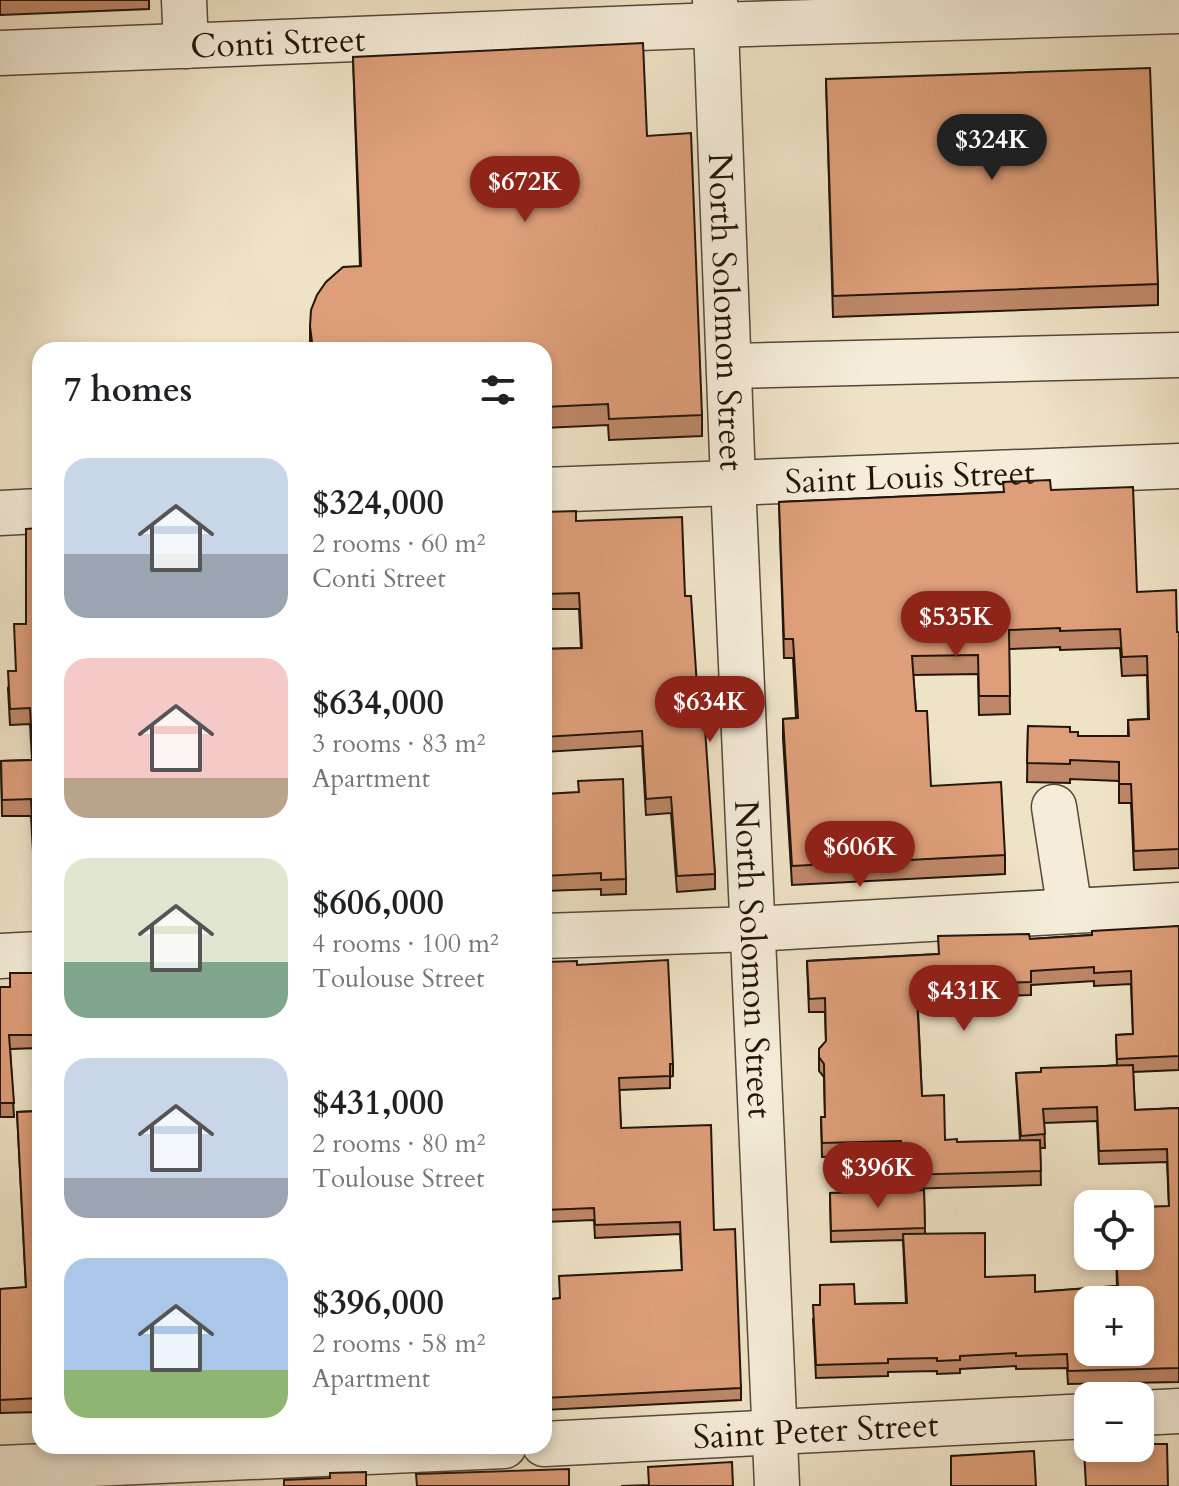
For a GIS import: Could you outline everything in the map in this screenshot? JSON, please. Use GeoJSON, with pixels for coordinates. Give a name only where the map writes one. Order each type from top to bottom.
{"type":"FeatureCollection","features":[{"type":"Feature","properties":{"kind":"street"},"geometry":{"type":"LineString","coordinates":[[184,0],[186,46]]}},
{"type":"Feature","properties":{"kind":"street","name":"Conti Street"},"geometry":{"type":"LineString","coordinates":[[0,53],[186,46],[716,12],[1179,11]]}},
{"type":"Feature","properties":{"kind":"street","name":"North Solomon Street"},"geometry":{"type":"LineString","coordinates":[[716,12],[733,482],[777,1486]]}},
{"type":"Feature","properties":{"kind":"street"},"geometry":{"type":"LineString","coordinates":[[730,366],[1179,355]]}},
{"type":"Feature","properties":{"kind":"street","name":"Saint Louis Street"},"geometry":{"type":"LineString","coordinates":[[552,490],[1179,466]]}},
{"type":"Feature","properties":{"kind":"street"},"geometry":{"type":"LineString","coordinates":[[0,513],[32,511]]}},
{"type":"Feature","properties":{"kind":"street"},"geometry":{"type":"LineString","coordinates":[[1054,807],[1070,911]]}},
{"type":"Feature","properties":{"kind":"street"},"geometry":{"type":"LineString","coordinates":[[552,936],[752,929],[1179,905]]}},
{"type":"Feature","properties":{"kind":"street"},"geometry":{"type":"LineString","coordinates":[[0,956],[32,954]]}},
{"type":"Feature","properties":{"kind":"street"},"geometry":{"type":"LineString","coordinates":[[1154,1412],[1179,1411]]}},
{"type":"Feature","properties":{"kind":"street","name":"Saint Peter Street"},"geometry":{"type":"LineString","coordinates":[[552,1444],[1074,1417]]}},
{"type":"Feature","properties":{"kind":"street"},"geometry":{"type":"LineString","coordinates":[[0,1468],[243,1463],[381,1454]]}},
{"type":"Feature","properties":{"kind":"building"},"geometry":{"type":"Polygon","coordinates":[[[643,43],[647,136],[691,133],[702,415],[609,419],[608,404],[552,407],[552,342],[312,342],[311,310],[317,295],[343,267],[361,266],[353,57],[643,43]]]}},
{"type":"Feature","properties":{"kind":"building"},"geometry":{"type":"Polygon","coordinates":[[[1150,68],[1158,284],[833,296],[826,79],[1150,68]]]}},
{"type":"Feature","properties":{"kind":"building"},"geometry":{"type":"Polygon","coordinates":[[[1050,480],[1051,490],[1133,487],[1137,592],[1176,590],[1179,632],[1179,849],[1134,851],[1131,784],[1119,784],[1119,762],[1070,760],[1070,764],[1027,763],[1028,726],[1070,727],[1070,732],[1078,732],[1078,736],[1129,736],[1128,720],[1149,719],[1147,656],[1122,657],[1120,629],[1009,630],[1010,696],[979,696],[978,655],[912,656],[916,711],[927,711],[931,786],[1001,782],[1005,855],[792,866],[783,719],[798,718],[793,639],[784,639],[779,502],[1004,492],[1003,482],[1050,480]]]}},
{"type":"Feature","properties":{"kind":"building"},"geometry":{"type":"Polygon","coordinates":[[[576,511],[576,521],[682,517],[685,596],[691,596],[697,686],[702,685],[715,874],[677,876],[671,797],[646,799],[642,731],[552,737],[552,649],[582,648],[579,593],[552,594],[552,512],[576,511]]]}},
{"type":"Feature","properties":{"kind":"building"},"geometry":{"type":"Polygon","coordinates":[[[26,529],[32,529],[32,743],[30,708],[10,709],[8,671],[16,671],[14,624],[26,624],[26,529]]]}},
{"type":"Feature","properties":{"kind":"building"},"geometry":{"type":"Polygon","coordinates":[[[32,760],[32,817],[31,799],[2,800],[1,761],[32,760]]]}},
{"type":"Feature","properties":{"kind":"building"},"geometry":{"type":"Polygon","coordinates":[[[623,779],[626,879],[601,880],[601,873],[552,876],[552,794],[579,792],[578,781],[623,779]]]}},
{"type":"Feature","properties":{"kind":"building"},"geometry":{"type":"Polygon","coordinates":[[[1179,926],[1179,1056],[1117,1059],[1116,1035],[1133,1034],[1131,971],[1094,973],[1094,967],[1031,971],[1031,982],[923,985],[924,998],[917,998],[922,1096],[944,1095],[945,1140],[1040,1140],[1041,1171],[903,1175],[901,1141],[822,1143],[824,1064],[819,1057],[819,1049],[826,1041],[825,998],[809,999],[807,961],[939,954],[938,936],[1029,934],[1030,939],[1092,935],[1092,931],[1179,926]]]}},
{"type":"Feature","properties":{"kind":"building"},"geometry":{"type":"Polygon","coordinates":[[[668,960],[673,1064],[670,1064],[670,1076],[619,1078],[621,1128],[711,1125],[714,1230],[735,1229],[741,1388],[552,1398],[552,1299],[560,1298],[559,1276],[682,1270],[680,1222],[595,1225],[594,1208],[552,1210],[552,962],[577,961],[577,965],[668,960]]]}},
{"type":"Feature","properties":{"kind":"building"},"geometry":{"type":"Polygon","coordinates":[[[10,973],[32,973],[32,1035],[9,1035],[14,1103],[0,1103],[0,987],[10,987],[10,973]]]}},
{"type":"Feature","properties":{"kind":"building"},"geometry":{"type":"Polygon","coordinates":[[[1133,1065],[1135,1110],[1179,1108],[1179,1368],[1068,1371],[1067,1354],[1016,1356],[1016,1353],[960,1356],[960,1360],[888,1359],[888,1363],[816,1365],[813,1305],[820,1305],[820,1285],[854,1284],[855,1304],[907,1303],[903,1234],[985,1233],[985,1277],[1035,1275],[1035,1292],[1074,1289],[1074,1366],[1154,1366],[1154,1286],[1118,1286],[1117,1270],[1154,1270],[1154,1207],[1169,1206],[1167,1149],[1099,1151],[1097,1107],[1043,1109],[1045,1134],[1021,1136],[1016,1073],[1041,1072],[1041,1068],[1133,1065]]]}},
{"type":"Feature","properties":{"kind":"building"},"geometry":{"type":"Polygon","coordinates":[[[32,1111],[32,1398],[0,1400],[0,1289],[26,1287],[17,1112],[32,1111]]]}},
{"type":"Feature","properties":{"kind":"building"},"geometry":{"type":"Polygon","coordinates":[[[924,1190],[925,1228],[831,1231],[830,1193],[924,1190]]]}},
{"type":"Feature","properties":{"kind":"building"},"geometry":{"type":"Polygon","coordinates":[[[1154,1444],[1167,1444],[1168,1486],[1086,1486],[1085,1462],[1154,1462],[1154,1444]]]}},
{"type":"Feature","properties":{"kind":"building"},"geometry":{"type":"Polygon","coordinates":[[[1034,1451],[1036,1486],[951,1486],[951,1456],[1034,1451]]]}},
{"type":"Feature","properties":{"kind":"building"},"geometry":{"type":"Polygon","coordinates":[[[732,1462],[733,1486],[621,1486],[649,1485],[648,1467],[732,1462]]]}},
{"type":"Feature","properties":{"kind":"building"},"geometry":{"type":"Polygon","coordinates":[[[569,1469],[569,1486],[417,1486],[416,1474],[569,1469]]]}},
{"type":"Feature","properties":{"kind":"building"},"geometry":{"type":"Polygon","coordinates":[[[366,1472],[366,1486],[284,1486],[284,1480],[330,1478],[330,1473],[366,1472]]]}}]}
